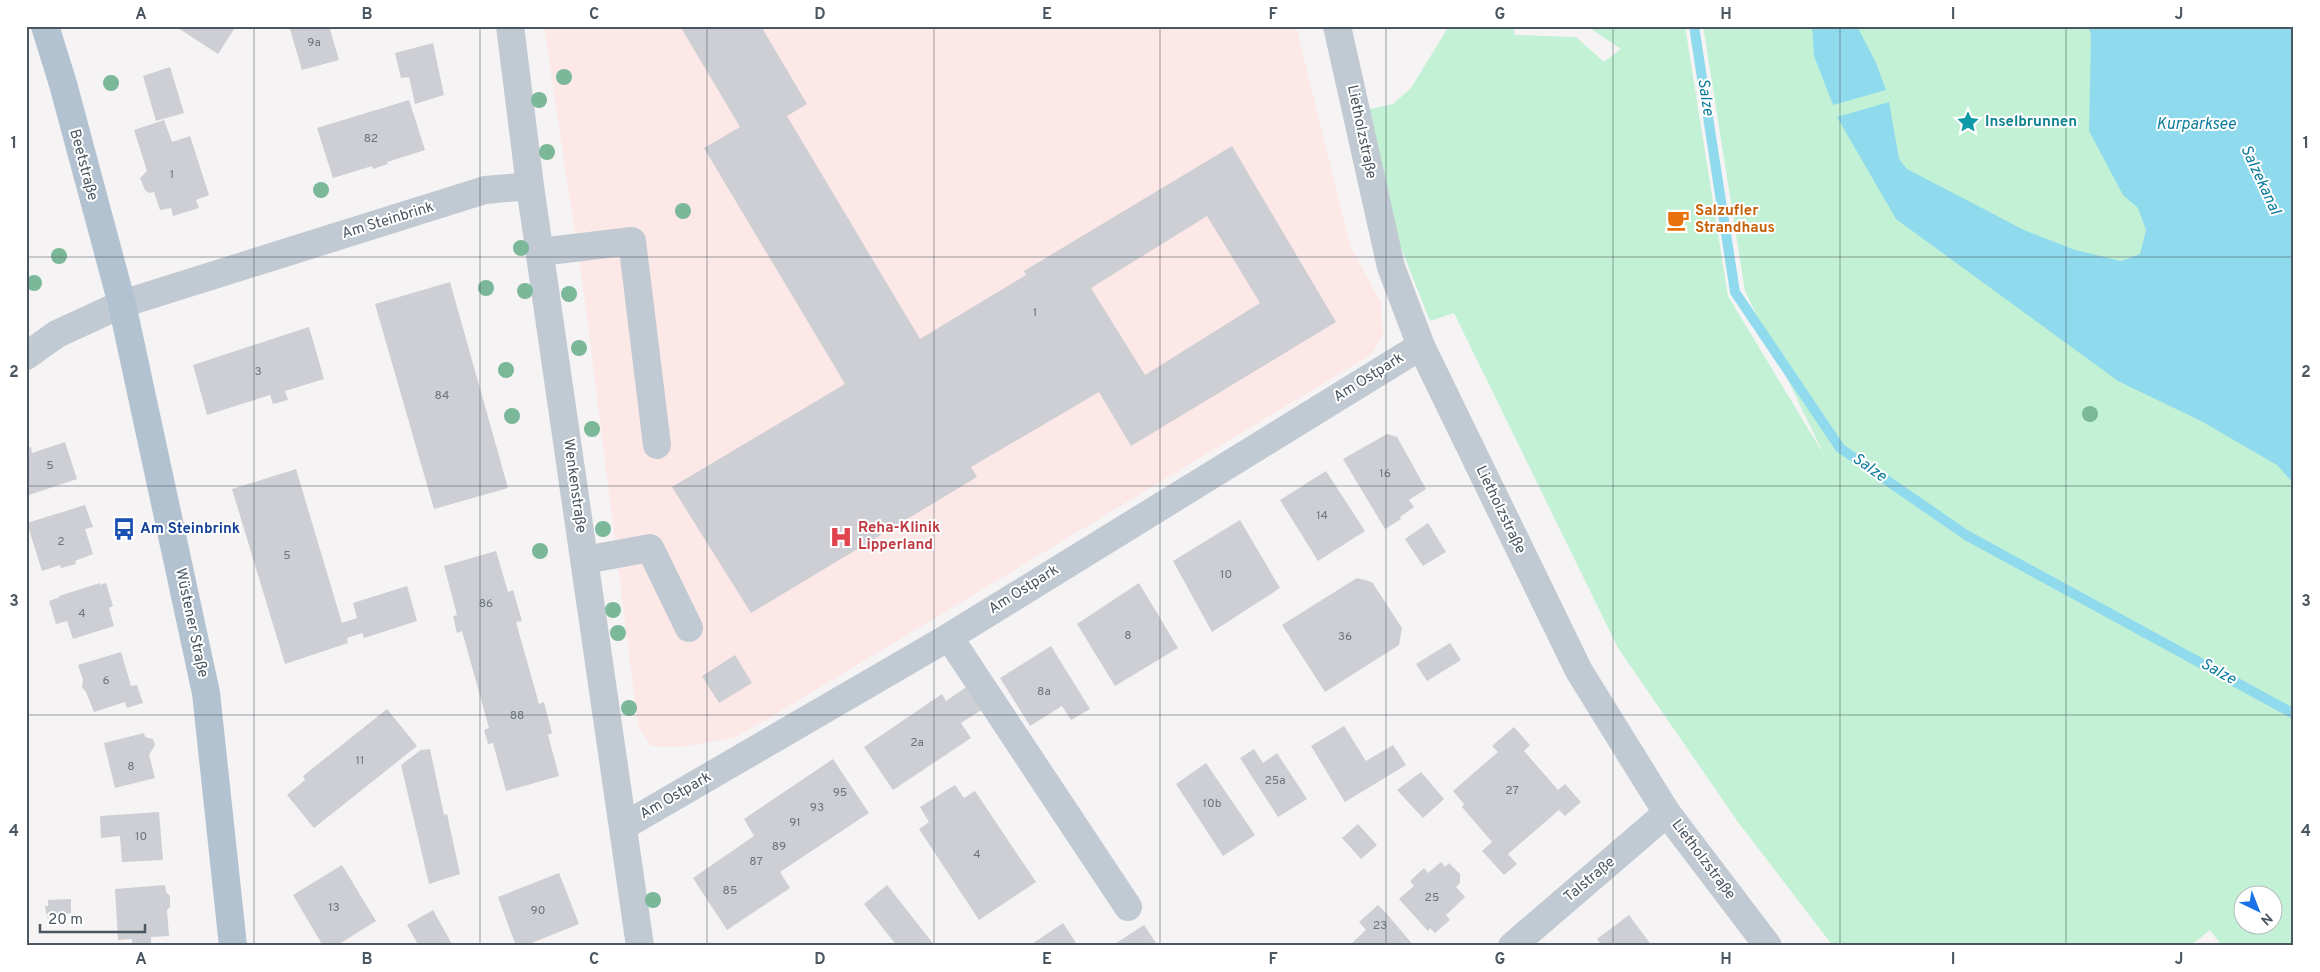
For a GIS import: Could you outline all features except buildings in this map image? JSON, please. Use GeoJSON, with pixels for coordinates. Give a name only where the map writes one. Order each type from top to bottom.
{"type":"FeatureCollection","features":[{"type":"Feature","properties":{"kind":"main road","name":"Beetstraße"},"geometry":{"type":"LineString","coordinates":[[45,26],[63,84],[122,304]]}},
{"type":"Feature","properties":{"kind":"main road","name":"Wüstener Straße"},"geometry":{"type":"LineString","coordinates":[[122,304],[206,693],[233,946]]}},
{"type":"Feature","properties":{"kind":"street","name":"Wenkenstraße"},"geometry":{"type":"LineString","coordinates":[[510,26],[530,186],[640,946]]}},
{"type":"Feature","properties":{"kind":"street","name":"Lietholzstraße"},"geometry":{"type":"LineString","coordinates":[[1337,26],[1391,267],[1420,346],[1579,672],[1667,813],[1768,946]]}},
{"type":"Feature","properties":{"kind":"street","name":"Am Steinbrink"},"geometry":{"type":"LineString","coordinates":[[26,356],[56,334],[122,304],[485,190],[530,186]]}},
{"type":"Feature","properties":{"kind":"street"},"geometry":{"type":"LineString","coordinates":[[540,252],[632,241],[657,444]]}},
{"type":"Feature","properties":{"kind":"street","name":"Am Ostpark"},"geometry":{"type":"LineString","coordinates":[[624,826],[949,636],[1420,346]]}},
{"type":"Feature","properties":{"kind":"street"},"geometry":{"type":"LineString","coordinates":[[585,560],[650,548],[689,628]]}},
{"type":"Feature","properties":{"kind":"street"},"geometry":{"type":"LineString","coordinates":[[949,636],[1128,907]]}},
{"type":"Feature","properties":{"kind":"street","name":"Talstraße"},"geometry":{"type":"LineString","coordinates":[[1512,946],[1667,813]]}},
{"type":"Feature","properties":{"kind":"shaded area","name":"Reha-Klinik Lipperland"},"geometry":{"type":"Polygon","coordinates":[[[544,26],[1296,26],[1350,245],[1381,303],[1383,334],[1372,354],[764,721],[733,738],[679,747],[651,746],[638,725],[584,294],[544,26]]]}},
{"type":"Feature","properties":{"kind":"green space"},"geometry":{"type":"Polygon","coordinates":[[[1449,26],[1513,26],[1515,35],[1576,37],[1604,62],[1621,49],[1587,26],[1685,26],[1728,296],[1824,455],[1745,291],[1703,26],[2294,26],[2294,946],[2222,946],[2210,930],[2190,946],[1833,946],[1738,822],[1618,648],[1454,313],[1430,321],[1388,215],[1366,110],[1393,104],[1411,88],[1449,26]]]}},
{"type":"Feature","properties":{"kind":"water"},"geometry":{"type":"Polygon","coordinates":[[[1812,26],[1857,26],[1876,63],[1886,90],[1833,105],[1814,56],[1812,26]]]}},
{"type":"Feature","properties":{"kind":"water","name":"Kurparksee"},"geometry":{"type":"Polygon","coordinates":[[[2088,26],[2294,26],[2294,484],[2277,465],[2201,421],[2118,381],[1896,219],[1837,117],[1889,102],[1899,159],[1907,169],[2024,230],[2075,250],[2121,261],[2140,254],[2146,230],[2138,208],[2123,195],[2089,131],[2091,35],[2088,26]]]}},
{"type":"Feature","properties":{"kind":"waterway","name":"Salze"},"geometry":{"type":"LineString","coordinates":[[1694,26],[1735,292],[1840,448],[1966,535],[2294,714]]}},
{"type":"Feature","properties":{"kind":"place","name":"Inselbrunnen"},"geometry":{"type":"Point","coordinates":[1968,122]}},
{"type":"Feature","properties":{"kind":"place","name":"Salzufler Strandhaus"},"geometry":{"type":"Point","coordinates":[1678,220]}},
{"type":"Feature","properties":{"kind":"place","name":"Am Steinbrink"},"geometry":{"type":"Point","coordinates":[124,529]}},
{"type":"Feature","properties":{"kind":"place","name":"Reha-Klinik Lipperland"},"geometry":{"type":"Point","coordinates":[841,537]}},
{"type":"Feature","properties":{"kind":"water label","name":"Salzekanal"},"geometry":{"type":"Point","coordinates":[2260,180]}}]}
